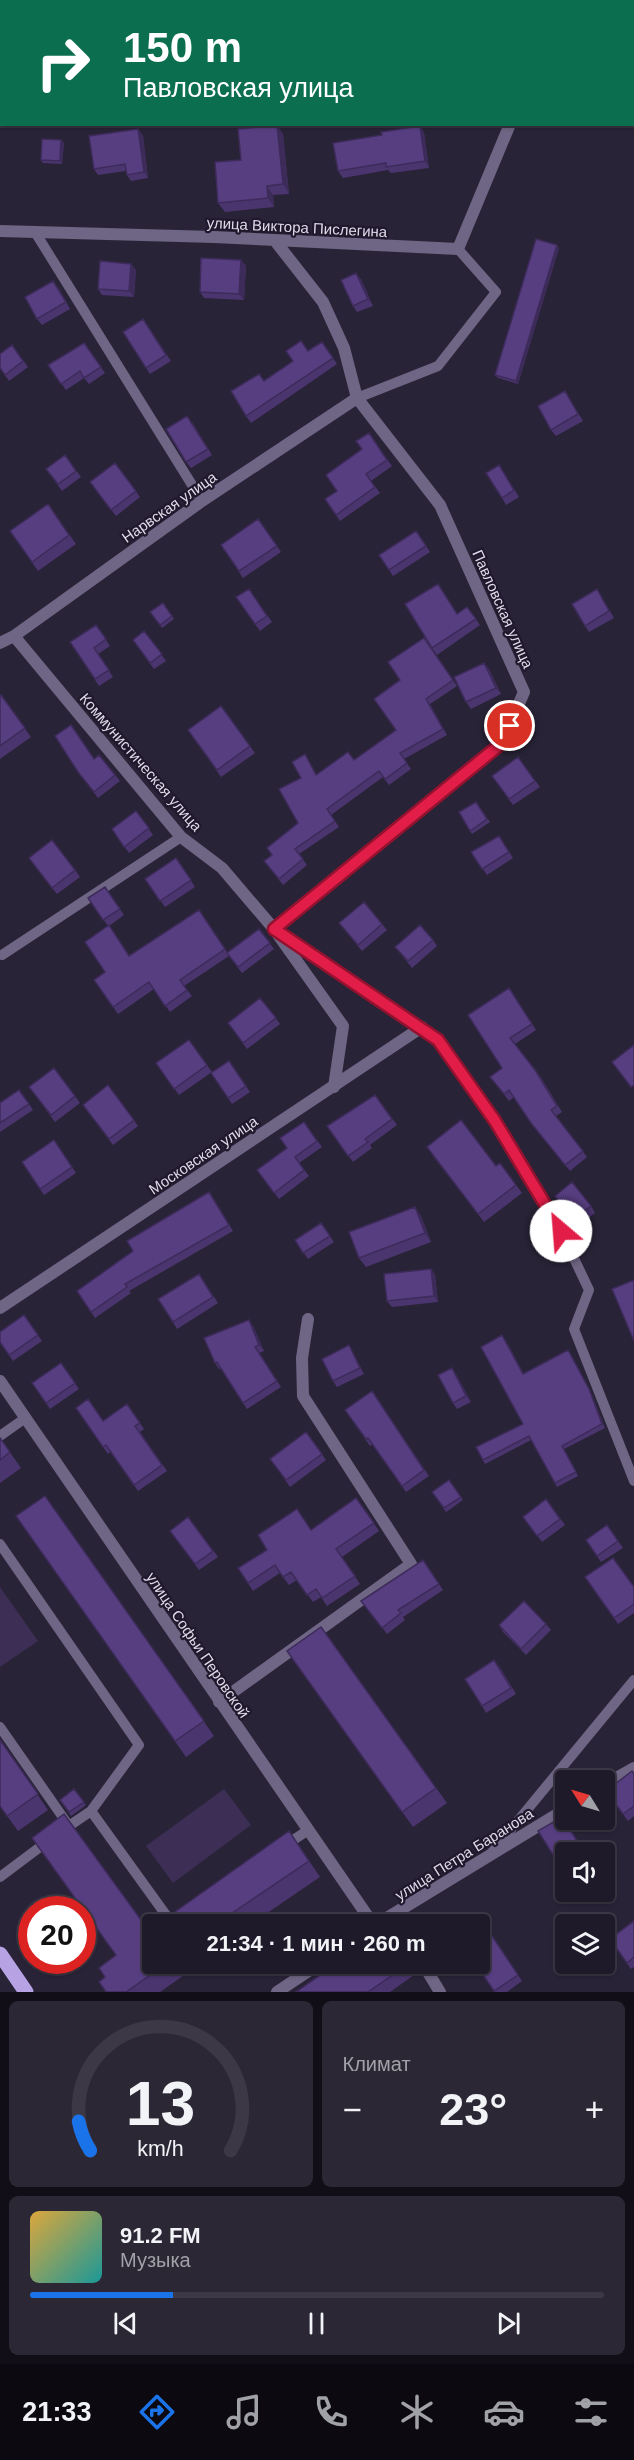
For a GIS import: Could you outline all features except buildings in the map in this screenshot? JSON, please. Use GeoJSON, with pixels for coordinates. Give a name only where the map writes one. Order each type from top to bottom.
{"type":"FeatureCollection","features":[{"type":"Feature","properties":{"kind":"main road"},"geometry":{"type":"LineString","coordinates":[[0,1954],[26,1992]]}},
{"type":"Feature","properties":{"kind":"street"},"geometry":{"type":"LineString","coordinates":[[458,249],[509,126]]}},
{"type":"Feature","properties":{"kind":"street","name":"улица Виктора Пислегина"},"geometry":{"type":"LineString","coordinates":[[0,231],[458,249]]}},
{"type":"Feature","properties":{"kind":"street","name":"Павловская улица"},"geometry":{"type":"LineString","coordinates":[[274,929],[502,743],[524,692],[440,505],[357,398],[344,348],[323,303],[276,242]]}},
{"type":"Feature","properties":{"kind":"street","name":"Нарвская улица"},"geometry":{"type":"LineString","coordinates":[[0,643],[14,636],[202,501],[357,398]]}},
{"type":"Feature","properties":{"kind":"street","name":"Коммунистическая улица"},"geometry":{"type":"LineString","coordinates":[[14,636],[182,837],[222,868],[274,929],[343,1026],[334,1087]]}},
{"type":"Feature","properties":{"kind":"street","name":"Московская улица"},"geometry":{"type":"LineString","coordinates":[[0,1308],[422,1027]]}},
{"type":"Feature","properties":{"kind":"street"},"geometry":{"type":"LineString","coordinates":[[219,1702],[411,1564],[303,1396],[302,1358],[308,1319]]}},
{"type":"Feature","properties":{"kind":"street","name":"улица Софьи Перовской"},"geometry":{"type":"LineString","coordinates":[[0,1381],[307,1831],[368,1914]]}},
{"type":"Feature","properties":{"kind":"street"},"geometry":{"type":"LineString","coordinates":[[615,1778],[634,1767]]}},
{"type":"Feature","properties":{"kind":"street","name":"улица Петра Баранова"},"geometry":{"type":"LineString","coordinates":[[392,1914],[555,1816]]}},
{"type":"Feature","properties":{"kind":"street"},"geometry":{"type":"LineString","coordinates":[[277,1992],[304,1974]]}},
{"type":"Feature","properties":{"kind":"street"},"geometry":{"type":"LineString","coordinates":[[429,1974],[440,1992]]}},
{"type":"Feature","properties":{"kind":"lane"},"geometry":{"type":"LineString","coordinates":[[35,232],[202,501]]}},
{"type":"Feature","properties":{"kind":"lane"},"geometry":{"type":"LineString","coordinates":[[357,398],[438,366],[496,292],[458,249]]}},
{"type":"Feature","properties":{"kind":"lane"},"geometry":{"type":"LineString","coordinates":[[2,955],[182,837]]}},
{"type":"Feature","properties":{"kind":"lane"},"geometry":{"type":"LineString","coordinates":[[274,929],[438,1040],[495,1121],[552,1212],[589,1290],[574,1329],[634,1481]]}},
{"type":"Feature","properties":{"kind":"lane"},"geometry":{"type":"LineString","coordinates":[[0,1436],[24,1419]]}},
{"type":"Feature","properties":{"kind":"lane"},"geometry":{"type":"LineString","coordinates":[[0,1544],[139,1745],[91,1811],[0,1876]]}},
{"type":"Feature","properties":{"kind":"lane"},"geometry":{"type":"LineString","coordinates":[[490,1855],[634,1680]]}},
{"type":"Feature","properties":{"kind":"lane"},"geometry":{"type":"LineString","coordinates":[[0,1727],[69,1826]]}},
{"type":"Feature","properties":{"kind":"lane"},"geometry":{"type":"LineString","coordinates":[[91,1811],[171,1922],[190,1909]]}},
{"type":"Feature","properties":{"kind":"lane"},"geometry":{"type":"LineString","coordinates":[[278,1850],[307,1831]]}},
{"type":"Feature","properties":{"kind":"shaded area"},"geometry":{"type":"Polygon","coordinates":[[[0,1587],[38,1641],[0,1667],[0,1587]]]}},
{"type":"Feature","properties":{"kind":"shaded area"},"geometry":{"type":"Polygon","coordinates":[[[224,1789],[251,1825],[173,1883],[146,1846],[224,1789]]]}},
{"type":"Feature","properties":{"kind":"route"},"geometry":{"type":"LineString","coordinates":[[510,726],[502,743],[274,929],[438,1040],[495,1121],[552,1212],[561,1231]]}}]}
